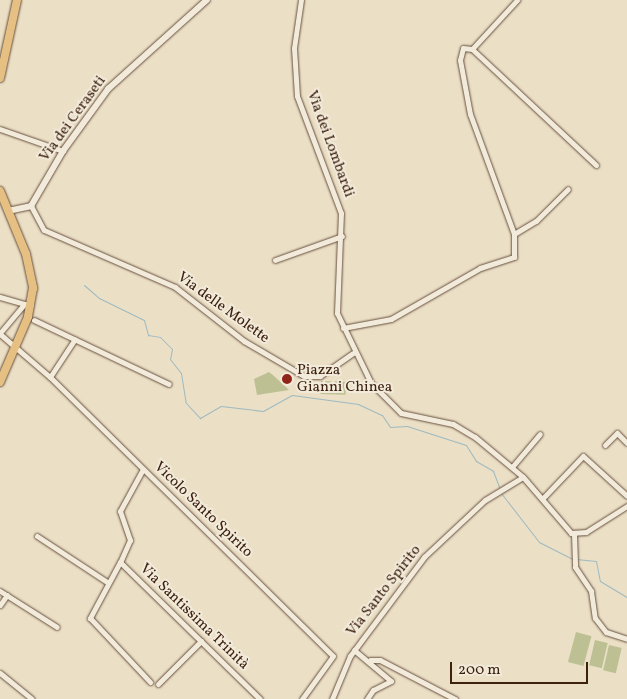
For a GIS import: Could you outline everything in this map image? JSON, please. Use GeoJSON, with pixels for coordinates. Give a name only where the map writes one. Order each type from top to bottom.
{"type":"FeatureCollection","features":[{"type":"Feature","properties":{"kind":"main road"},"geometry":{"type":"LineString","coordinates":[[0,78],[17,0]]}},
{"type":"Feature","properties":{"kind":"main road"},"geometry":{"type":"LineString","coordinates":[[0,191],[31,271],[28,305],[16,345],[0,382]]}},
{"type":"Feature","properties":{"kind":"street","name":"Via dei Ceraseti"},"geometry":{"type":"LineString","coordinates":[[31,206],[62,151],[118,78],[207,0]]}},
{"type":"Feature","properties":{"kind":"street","name":"Via dei Lombardi"},"geometry":{"type":"LineString","coordinates":[[301,0],[295,38],[296,93],[339,206],[342,236],[336,301],[343,328],[353,353],[375,388],[395,409],[460,427],[524,476],[574,534]]}},
{"type":"Feature","properties":{"kind":"street"},"geometry":{"type":"LineString","coordinates":[[472,49],[517,0]]}},
{"type":"Feature","properties":{"kind":"street"},"geometry":{"type":"LineString","coordinates":[[343,328],[391,318],[480,268],[511,259],[514,234],[470,114],[460,56],[463,48],[472,49],[596,164]]}},
{"type":"Feature","properties":{"kind":"street"},"geometry":{"type":"LineString","coordinates":[[0,129],[62,151]]}},
{"type":"Feature","properties":{"kind":"street"},"geometry":{"type":"LineString","coordinates":[[514,234],[540,218],[568,190]]}},
{"type":"Feature","properties":{"kind":"street"},"geometry":{"type":"LineString","coordinates":[[8,211],[31,206]]}},
{"type":"Feature","properties":{"kind":"street","name":"Via delle Molette"},"geometry":{"type":"LineString","coordinates":[[31,206],[44,230],[175,287],[244,340],[304,376],[320,376],[353,353]]}},
{"type":"Feature","properties":{"kind":"street"},"geometry":{"type":"LineString","coordinates":[[275,260],[342,236]]}},
{"type":"Feature","properties":{"kind":"street"},"geometry":{"type":"LineString","coordinates":[[0,297],[28,305],[0,334]]}},
{"type":"Feature","properties":{"kind":"street"},"geometry":{"type":"LineString","coordinates":[[34,320],[169,384]]}},
{"type":"Feature","properties":{"kind":"street","name":"Vicolo Santo Spirito"},"geometry":{"type":"LineString","coordinates":[[0,334],[16,345],[50,377],[333,656],[302,699]]}},
{"type":"Feature","properties":{"kind":"street"},"geometry":{"type":"LineString","coordinates":[[50,377],[75,339]]}},
{"type":"Feature","properties":{"kind":"street"},"geometry":{"type":"LineString","coordinates":[[605,445],[617,433],[627,443]]}},
{"type":"Feature","properties":{"kind":"street"},"geometry":{"type":"LineString","coordinates":[[512,467],[540,434]]}},
{"type":"Feature","properties":{"kind":"street"},"geometry":{"type":"LineString","coordinates":[[543,498],[583,456],[627,496]]}},
{"type":"Feature","properties":{"kind":"street","name":"Via Santissima Trinità"},"geometry":{"type":"LineString","coordinates":[[142,469],[119,512],[130,539],[120,562],[260,699]]}},
{"type":"Feature","properties":{"kind":"street","name":"Via Santo Spirito"},"geometry":{"type":"LineString","coordinates":[[332,699],[354,650],[424,557],[500,490],[524,476]]}},
{"type":"Feature","properties":{"kind":"street"},"geometry":{"type":"LineString","coordinates":[[622,491],[627,486]]}},
{"type":"Feature","properties":{"kind":"street"},"geometry":{"type":"LineString","coordinates":[[627,506],[591,530],[574,534],[575,558],[591,594],[597,623],[606,632],[627,639]]}},
{"type":"Feature","properties":{"kind":"street"},"geometry":{"type":"LineString","coordinates":[[37,536],[107,582]]}},
{"type":"Feature","properties":{"kind":"street"},"geometry":{"type":"LineString","coordinates":[[120,562],[107,582],[90,620],[150,682]]}},
{"type":"Feature","properties":{"kind":"street"},"geometry":{"type":"LineString","coordinates":[[0,591],[57,627]]}},
{"type":"Feature","properties":{"kind":"street"},"geometry":{"type":"LineString","coordinates":[[0,605],[7,595]]}},
{"type":"Feature","properties":{"kind":"street"},"geometry":{"type":"LineString","coordinates":[[158,684],[202,641]]}},
{"type":"Feature","properties":{"kind":"street"},"geometry":{"type":"LineString","coordinates":[[354,650],[370,660],[391,682],[373,690],[367,699]]}},
{"type":"Feature","properties":{"kind":"street"},"geometry":{"type":"LineString","coordinates":[[370,660],[381,660],[455,699]]}},
{"type":"Feature","properties":{"kind":"street"},"geometry":{"type":"LineString","coordinates":[[0,673],[32,699]]}},
{"type":"Feature","properties":{"kind":"green space"},"geometry":{"type":"Polygon","coordinates":[[[269,372],[289,390],[257,395],[254,379],[269,372]]]}},
{"type":"Feature","properties":{"kind":"green space"},"geometry":{"type":"Polygon","coordinates":[[[321,381],[346,382],[346,395],[321,394],[321,381]]]}},
{"type":"Feature","properties":{"kind":"green space"},"geometry":{"type":"Polygon","coordinates":[[[576,632],[591,636],[583,666],[568,662],[576,632]]]}},
{"type":"Feature","properties":{"kind":"green space"},"geometry":{"type":"Polygon","coordinates":[[[595,640],[608,643],[602,668],[589,665],[595,640]]]}},
{"type":"Feature","properties":{"kind":"green space"},"geometry":{"type":"Polygon","coordinates":[[[609,645],[622,648],[616,673],[603,670],[609,645]]]}},
{"type":"Feature","properties":{"kind":"waterway"},"geometry":{"type":"LineString","coordinates":[[84,285],[99,298],[144,320],[148,335],[160,337],[172,349],[170,359],[181,373],[186,403],[200,418],[221,406],[263,411],[292,395],[358,404],[382,415],[390,427],[407,426],[466,445],[476,461],[493,471],[500,489]]}},
{"type":"Feature","properties":{"kind":"waterway"},"geometry":{"type":"LineString","coordinates":[[501,493],[539,542],[572,559]]}},
{"type":"Feature","properties":{"kind":"waterway"},"geometry":{"type":"LineString","coordinates":[[576,559],[596,561],[600,581],[627,597]]}},
{"type":"Feature","properties":{"kind":"place","name":"Piazza Gianni Chinea"},"geometry":{"type":"Point","coordinates":[287,379]}}]}
